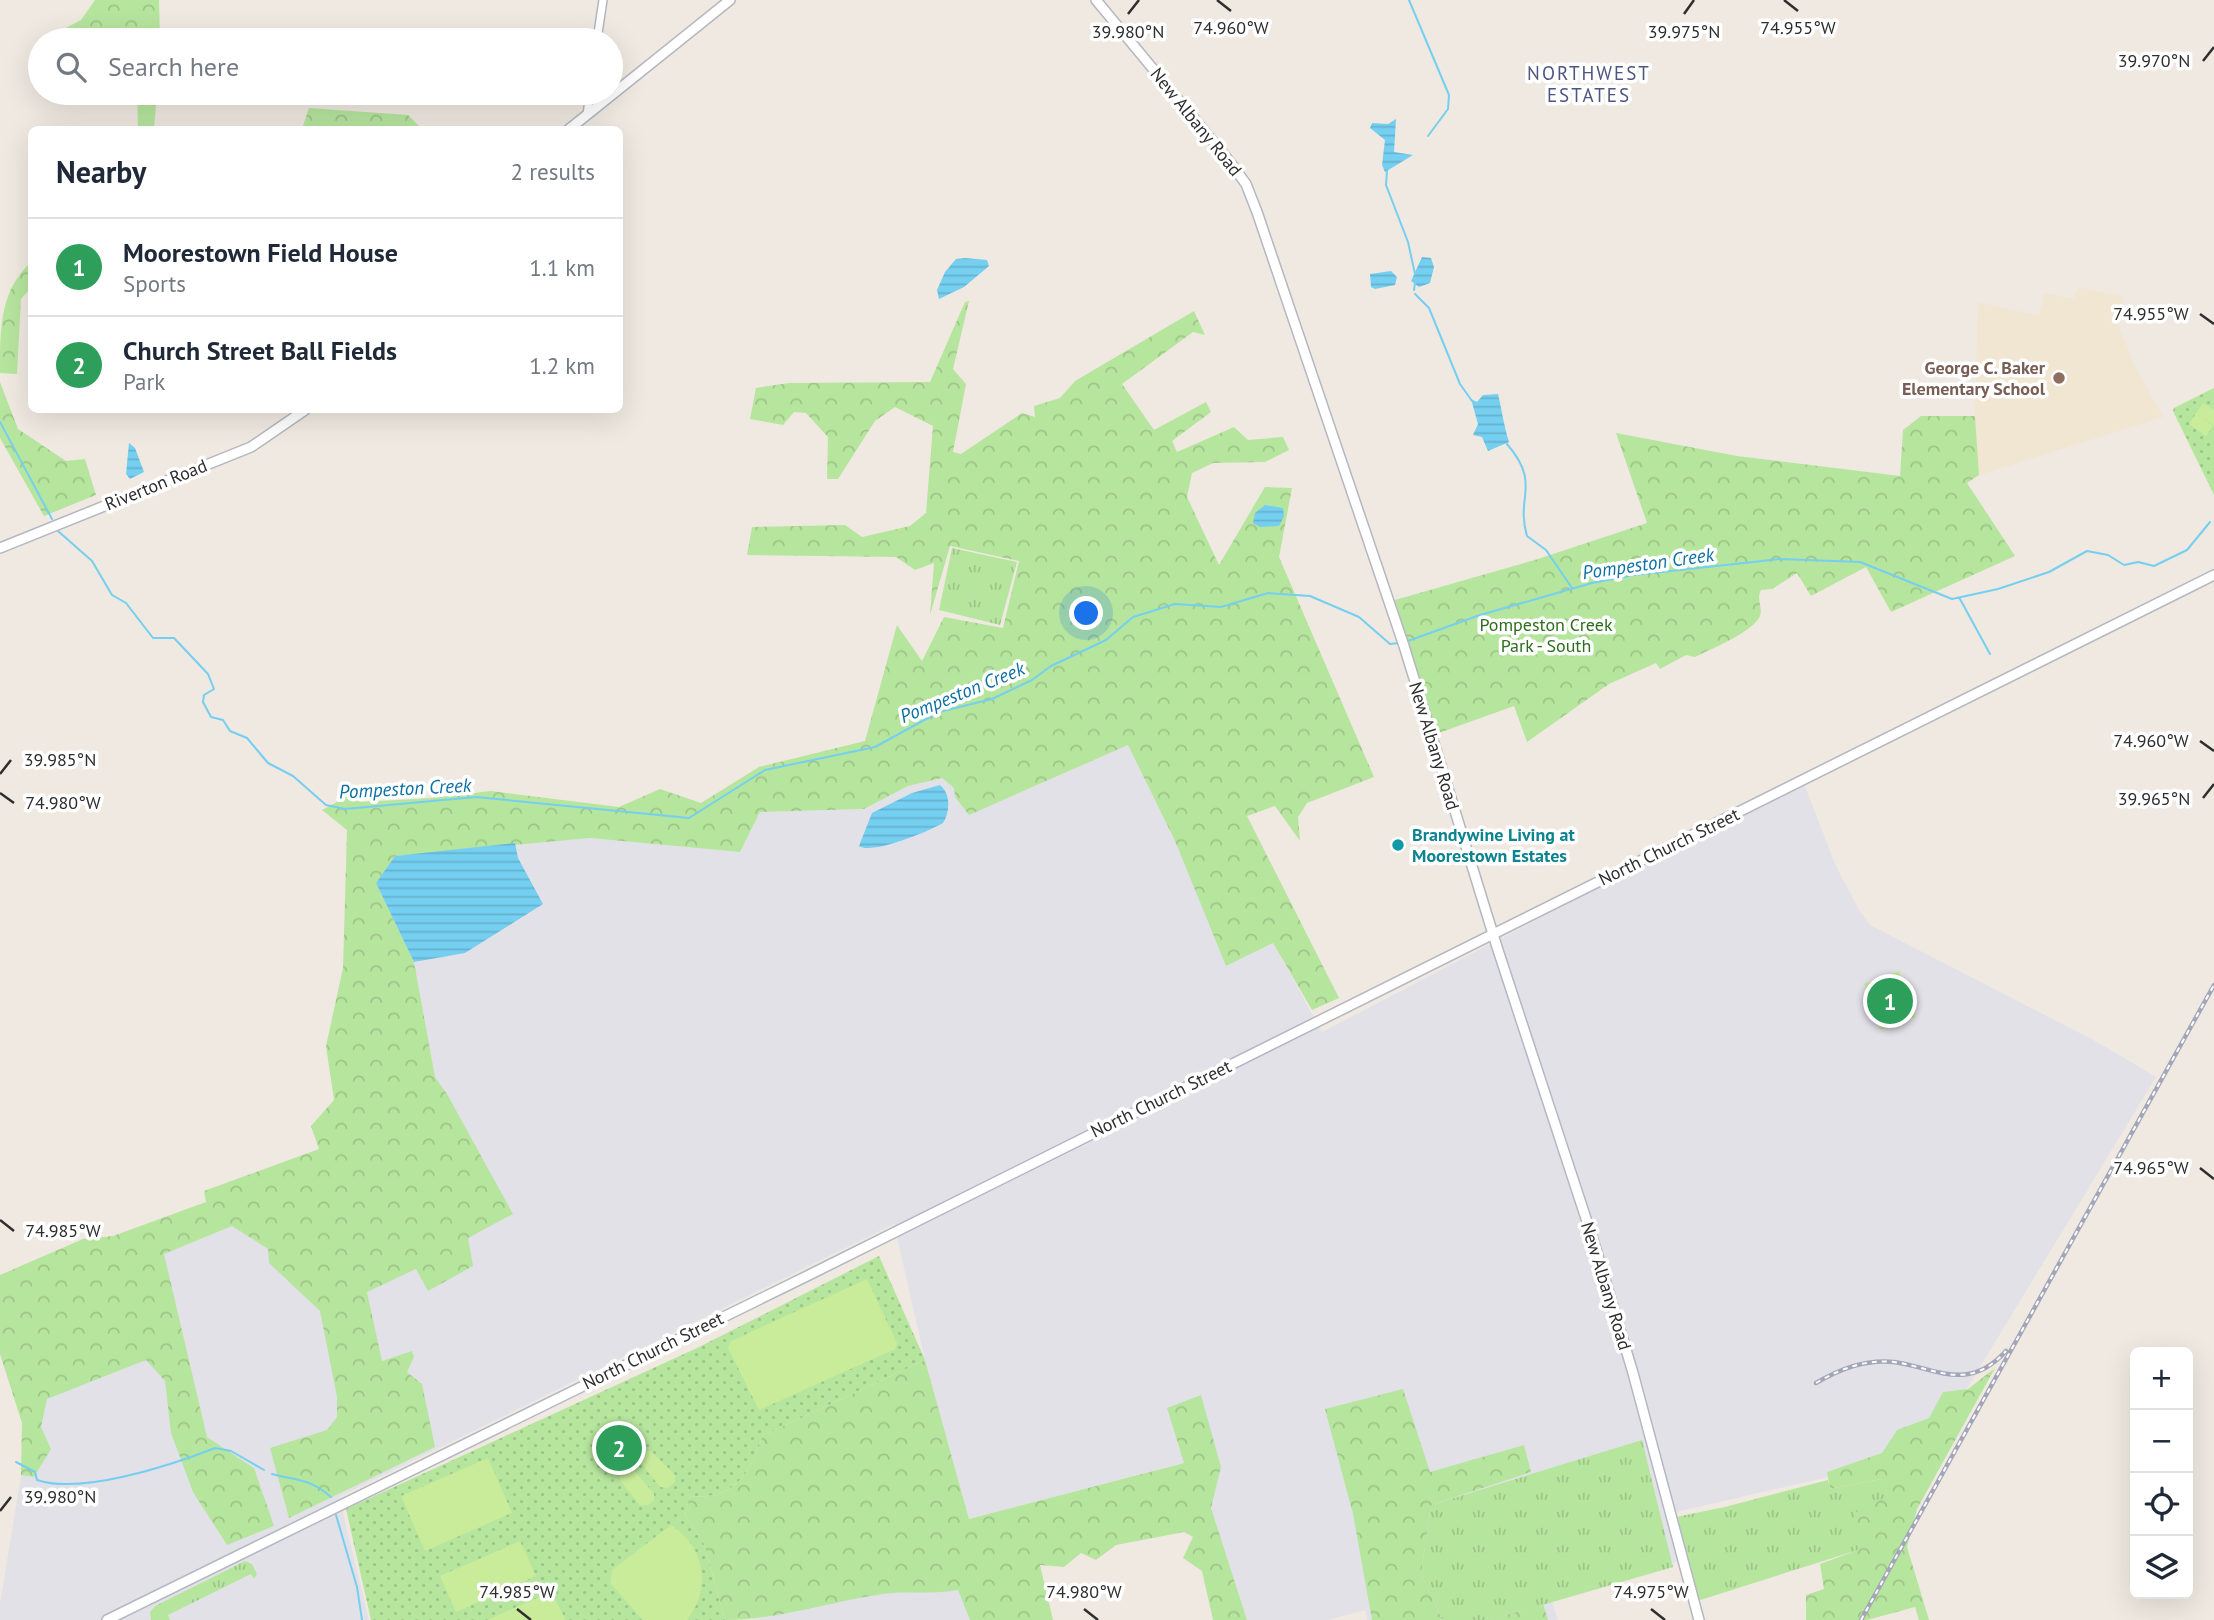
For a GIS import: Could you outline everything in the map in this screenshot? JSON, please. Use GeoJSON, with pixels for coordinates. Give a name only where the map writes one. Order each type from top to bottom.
{"type":"FeatureCollection","features":[{"type":"Feature","properties":{"kind":"main road"},"geometry":{"type":"LineString","coordinates":[[623,86],[730,0]]}},
{"type":"Feature","properties":{"kind":"main road","name":"New Albany Road"},"geometry":{"type":"LineString","coordinates":[[1097,0],[1246,184],[1404,646],[1493,935],[1613,1306],[1699,1620]]}},
{"type":"Feature","properties":{"kind":"main road"},"geometry":{"type":"LineString","coordinates":[[573,126],[600,105]]}},
{"type":"Feature","properties":{"kind":"main road","name":"Riverton Road"},"geometry":{"type":"LineString","coordinates":[[0,548],[239,452],[264,439],[302,413]]}},
{"type":"Feature","properties":{"kind":"main road","name":"North Church Street"},"geometry":{"type":"LineString","coordinates":[[107,1620],[1493,935],[2214,575]]}},
{"type":"Feature","properties":{"kind":"street"},"geometry":{"type":"LineString","coordinates":[[599,28],[603,0]]}},
{"type":"Feature","properties":{"kind":"street"},"geometry":{"type":"LineString","coordinates":[[586,116],[588,105]]}},
{"type":"Feature","properties":{"kind":"shaded area","name":"George C. Baker Elementary School"},"geometry":{"type":"Polygon","coordinates":[[[2078,287],[2124,297],[2119,326],[2135,366],[2163,417],[1979,475],[1975,416],[1978,302],[2039,316],[2044,293],[2074,299],[2078,287]]]}},
{"type":"Feature","properties":{"kind":"shaded area"},"geometry":{"type":"Polygon","coordinates":[[[1128,745],[1175,841],[1226,966],[1273,943],[1322,1032],[1803,781],[1835,864],[1870,925],[2099,1043],[2156,1077],[1943,1428],[1906,1459],[1672,1513],[1684,1560],[1549,1593],[1558,1620],[1367,1620],[1365,1610],[1328,1620],[1242,1620],[1197,1459],[969,1519],[925,1360],[894,1224],[339,1497],[369,1620],[0,1620],[0,1604],[56,1261],[292,1171],[375,1119],[367,867],[515,843],[590,838],[740,852],[760,812],[864,809],[908,786],[942,778],[954,788],[955,797],[969,815],[1128,745]]]}},
{"type":"Feature","properties":{"kind":"shaded area"},"geometry":{"type":"Polygon","coordinates":[[[960,1575],[973,1620],[751,1620],[960,1575]]]}},
{"type":"Feature","properties":{"kind":"green space"},"geometry":{"type":"Polygon","coordinates":[[[95,0],[159,0],[160,28],[66,28],[81,20],[95,0]]]}},
{"type":"Feature","properties":{"kind":"green space"},"geometry":{"type":"Polygon","coordinates":[[[137,105],[156,105],[154,126],[138,126],[137,105]]]}},
{"type":"Feature","properties":{"kind":"green space"},"geometry":{"type":"Polygon","coordinates":[[[309,108],[408,115],[419,126],[303,126],[309,108]]]}},
{"type":"Feature","properties":{"kind":"green space"},"geometry":{"type":"Polygon","coordinates":[[[28,265],[28,291],[21,299],[17,374],[0,373],[0,340],[4,311],[13,285],[28,265]]]}},
{"type":"Feature","properties":{"kind":"green space"},"geometry":{"type":"Polygon","coordinates":[[[969,301],[953,369],[966,384],[953,452],[961,454],[1022,413],[1035,417],[1034,406],[1060,398],[1075,381],[1194,311],[1205,335],[1193,332],[1122,384],[1154,430],[1206,402],[1211,412],[1172,441],[1177,452],[1234,427],[1248,440],[1283,437],[1289,450],[1265,462],[1213,463],[1192,473],[1187,497],[1219,565],[1265,487],[1292,488],[1279,557],[1374,777],[1307,803],[1298,817],[1300,841],[1275,806],[1247,816],[1339,998],[1312,1010],[1273,943],[1226,966],[1175,841],[1128,745],[969,815],[955,797],[954,788],[942,778],[908,786],[864,809],[760,812],[740,852],[590,838],[395,856],[376,883],[414,962],[435,1077],[513,1214],[468,1238],[473,1266],[428,1291],[416,1269],[367,1292],[382,1361],[412,1351],[414,1357],[407,1372],[422,1384],[435,1447],[289,1518],[270,1448],[327,1430],[337,1417],[337,1397],[320,1311],[269,1263],[268,1249],[232,1226],[164,1254],[207,1437],[254,1468],[274,1526],[227,1545],[193,1492],[171,1433],[165,1381],[146,1360],[47,1399],[41,1427],[51,1449],[34,1477],[21,1475],[22,1423],[0,1354],[0,1275],[83,1239],[113,1236],[206,1202],[204,1191],[319,1149],[311,1126],[334,1100],[326,1046],[343,968],[347,830],[322,810],[350,795],[360,802],[491,791],[619,807],[660,789],[701,803],[759,767],[865,741],[897,625],[922,661],[944,617],[1003,628],[1019,561],[950,546],[930,615],[934,563],[915,570],[896,557],[747,555],[752,527],[845,525],[862,537],[910,526],[926,513],[933,426],[895,407],[875,421],[838,479],[827,479],[828,437],[806,413],[794,412],[783,425],[750,419],[756,388],[789,383],[930,382],[965,302],[969,301]]]}},
{"type":"Feature","properties":{"kind":"green space"},"geometry":{"type":"Polygon","coordinates":[[[0,382],[18,429],[66,461],[85,459],[96,495],[44,516],[0,438],[0,382]]]}},
{"type":"Feature","properties":{"kind":"green space"},"geometry":{"type":"Polygon","coordinates":[[[2214,388],[2214,495],[2173,411],[2174,408],[2214,388]]]}},
{"type":"Feature","properties":{"kind":"green space"},"geometry":{"type":"Polygon","coordinates":[[[2203,403],[2214,410],[2214,425],[2201,417],[2213,426],[2206,436],[2189,424],[2203,403]]]}},
{"type":"Feature","properties":{"kind":"green space","name":"Pompeston Creek Park - South"},"geometry":{"type":"Polygon","coordinates":[[[1921,416],[1975,416],[1979,475],[1967,483],[2015,556],[1891,612],[1866,567],[1811,596],[1797,573],[1772,589],[1761,590],[1760,616],[1741,634],[1695,657],[1686,655],[1660,669],[1656,663],[1609,684],[1527,742],[1514,706],[1436,734],[1395,600],[1538,559],[1647,523],[1616,433],[1737,456],[1900,476],[1903,430],[1921,416]]]}},
{"type":"Feature","properties":{"kind":"green space"},"geometry":{"type":"Polygon","coordinates":[[[952,548],[1017,562],[1000,625],[939,610],[952,548]]]}},
{"type":"Feature","properties":{"kind":"green space"},"geometry":{"type":"Polygon","coordinates":[[[1899,971],[1916,1017],[1881,1030],[1864,984],[1899,971]]]}},
{"type":"Feature","properties":{"kind":"green space"},"geometry":{"type":"Polygon","coordinates":[[[879,1256],[925,1360],[762,1436],[752,1462],[738,1482],[718,1494],[690,1496],[685,1515],[703,1541],[725,1620],[371,1620],[346,1509],[697,1348],[879,1256]]]}},
{"type":"Feature","properties":{"kind":"green space"},"geometry":{"type":"Polygon","coordinates":[[[867,1279],[897,1343],[895,1349],[759,1410],[728,1348],[731,1341],[867,1279]]]}},
{"type":"Feature","properties":{"kind":"green space"},"geometry":{"type":"Polygon","coordinates":[[[925,1360],[969,1519],[1184,1463],[1167,1408],[1201,1395],[1221,1467],[1211,1508],[1247,1620],[1213,1620],[1202,1571],[1183,1558],[1193,1537],[1184,1532],[1116,1545],[1096,1560],[1081,1553],[1064,1567],[1040,1565],[1053,1620],[970,1620],[958,1590],[886,1594],[782,1614],[725,1620],[703,1541],[685,1515],[690,1496],[718,1494],[738,1482],[752,1462],[762,1436],[925,1360]]]}},
{"type":"Feature","properties":{"kind":"green space"},"geometry":{"type":"Polygon","coordinates":[[[1995,1368],[1917,1509],[1907,1547],[1929,1620],[1919,1620],[1915,1607],[1867,1620],[1806,1620],[1806,1595],[1824,1589],[1820,1564],[1858,1550],[1854,1513],[1892,1494],[1881,1479],[1830,1489],[1827,1472],[1882,1453],[1897,1430],[1929,1418],[1943,1392],[1968,1389],[1995,1368]]]}},
{"type":"Feature","properties":{"kind":"green space"},"geometry":{"type":"Polygon","coordinates":[[[1403,1389],[1430,1472],[1524,1445],[1531,1472],[1431,1505],[1421,1573],[1442,1620],[1372,1620],[1353,1514],[1325,1409],[1403,1389]]]}},
{"type":"Feature","properties":{"kind":"green space"},"geometry":{"type":"Polygon","coordinates":[[[1642,1440],[1673,1567],[1490,1620],[1442,1620],[1421,1573],[1431,1505],[1642,1440]]]}},
{"type":"Feature","properties":{"kind":"green space"},"geometry":{"type":"Polygon","coordinates":[[[650,1450],[675,1475],[675,1482],[668,1488],[660,1487],[641,1463],[642,1455],[650,1450]]]}},
{"type":"Feature","properties":{"kind":"green space"},"geometry":{"type":"Polygon","coordinates":[[[488,1458],[512,1513],[425,1551],[401,1496],[488,1458]]]}},
{"type":"Feature","properties":{"kind":"green space"},"geometry":{"type":"Polygon","coordinates":[[[627,1468],[635,1471],[654,1494],[654,1500],[648,1505],[640,1505],[620,1481],[620,1474],[627,1468]]]}},
{"type":"Feature","properties":{"kind":"green space"},"geometry":{"type":"Polygon","coordinates":[[[1881,1479],[1893,1494],[1858,1550],[1694,1602],[1671,1518],[1828,1480],[1830,1489],[1881,1479]]]}},
{"type":"Feature","properties":{"kind":"green space"},"geometry":{"type":"Polygon","coordinates":[[[671,1525],[691,1544],[698,1556],[702,1582],[700,1595],[687,1620],[643,1620],[610,1583],[612,1570],[671,1525]]]}},
{"type":"Feature","properties":{"kind":"green space"},"geometry":{"type":"Polygon","coordinates":[[[520,1541],[536,1576],[456,1612],[440,1576],[520,1541]]]}},
{"type":"Feature","properties":{"kind":"green space"},"geometry":{"type":"Polygon","coordinates":[[[245,1561],[252,1564],[257,1574],[254,1579],[251,1574],[168,1615],[170,1620],[151,1620],[150,1612],[155,1606],[245,1561]]]}},
{"type":"Feature","properties":{"kind":"green space"},"geometry":{"type":"Polygon","coordinates":[[[551,1592],[566,1620],[487,1620],[551,1592]]]}},
{"type":"Feature","properties":{"kind":"green space"},"geometry":{"type":"Polygon","coordinates":[[[1543,1604],[1548,1620],[1490,1620],[1543,1604]]]}},
{"type":"Feature","properties":{"kind":"water"},"geometry":{"type":"Polygon","coordinates":[[[1396,119],[1394,152],[1413,155],[1385,172],[1382,165],[1385,140],[1370,128],[1372,123],[1388,124],[1396,119]]]}},
{"type":"Feature","properties":{"kind":"water"},"geometry":{"type":"Polygon","coordinates":[[[1422,257],[1431,258],[1434,267],[1430,283],[1419,287],[1411,281],[1422,257]]]}},
{"type":"Feature","properties":{"kind":"water"},"geometry":{"type":"Polygon","coordinates":[[[956,259],[987,260],[989,266],[964,287],[939,299],[937,290],[945,272],[956,259]]]}},
{"type":"Feature","properties":{"kind":"water"},"geometry":{"type":"Polygon","coordinates":[[[1391,271],[1397,277],[1395,285],[1375,289],[1371,287],[1370,274],[1391,271]]]}},
{"type":"Feature","properties":{"kind":"water"},"geometry":{"type":"Polygon","coordinates":[[[1498,394],[1509,442],[1488,451],[1482,437],[1473,435],[1478,424],[1471,399],[1477,402],[1483,395],[1498,394]]]}},
{"type":"Feature","properties":{"kind":"water"},"geometry":{"type":"Polygon","coordinates":[[[129,443],[135,448],[144,472],[130,479],[126,474],[129,443]]]}},
{"type":"Feature","properties":{"kind":"water"},"geometry":{"type":"Polygon","coordinates":[[[1265,505],[1283,508],[1284,516],[1279,526],[1260,527],[1253,523],[1255,513],[1265,505]]]}},
{"type":"Feature","properties":{"kind":"water"},"geometry":{"type":"Polygon","coordinates":[[[940,785],[946,793],[948,803],[943,823],[887,845],[865,848],[859,846],[872,813],[912,793],[940,785]]]}},
{"type":"Feature","properties":{"kind":"water"},"geometry":{"type":"Polygon","coordinates":[[[515,843],[518,858],[543,904],[465,953],[414,962],[376,883],[395,856],[515,843]]]}},
{"type":"Feature","properties":{"kind":"waterway"},"geometry":{"type":"LineString","coordinates":[[1409,0],[1449,95],[1448,109],[1428,136]]}},
{"type":"Feature","properties":{"kind":"waterway"},"geometry":{"type":"LineString","coordinates":[[1387,171],[1386,185],[1408,242],[1415,274]]}},
{"type":"Feature","properties":{"kind":"waterway"},"geometry":{"type":"LineString","coordinates":[[1414,290],[1415,283]]}},
{"type":"Feature","properties":{"kind":"waterway"},"geometry":{"type":"LineString","coordinates":[[1415,294],[1429,308],[1460,384],[1472,401]]}},
{"type":"Feature","properties":{"kind":"waterway","name":"Pompeston Creek"},"geometry":{"type":"LineString","coordinates":[[0,422],[52,519]]}},
{"type":"Feature","properties":{"kind":"waterway"},"geometry":{"type":"LineString","coordinates":[[1507,444],[1517,458],[1526,481],[1524,522],[1527,536],[1546,550],[1572,588]]}},
{"type":"Feature","properties":{"kind":"waterway","name":"Pompeston Creek"},"geometry":{"type":"LineString","coordinates":[[1405,642],[1480,615],[1592,583],[1634,575],[1780,559],[1860,562],[1952,599],[1998,589],[2049,572],[2087,551],[2108,555],[2124,565],[2138,562],[2154,566],[2187,550],[2210,522]]}},
{"type":"Feature","properties":{"kind":"waterway","name":"Pompeston Creek"},"geometry":{"type":"LineString","coordinates":[[58,531],[92,561],[112,595],[126,603],[153,638],[174,638],[208,674],[214,689],[204,695],[203,702],[211,717],[223,720],[230,731],[247,738],[268,763],[293,776],[326,805],[345,809],[476,797],[689,818],[765,770],[875,747],[939,712],[992,699],[1032,680],[1051,666],[1106,640],[1133,617],[1175,604],[1221,607],[1268,593],[1310,596],[1359,617],[1390,644],[1399,643]]}},
{"type":"Feature","properties":{"kind":"waterway"},"geometry":{"type":"LineString","coordinates":[[1960,599],[1990,654]]}},
{"type":"Feature","properties":{"kind":"waterway"},"geometry":{"type":"LineString","coordinates":[[16,1462],[35,1472],[37,1480],[56,1484],[77,1484],[126,1476],[215,1448],[231,1451],[264,1470]]}},
{"type":"Feature","properties":{"kind":"waterway"},"geometry":{"type":"LineString","coordinates":[[272,1474],[310,1483],[331,1497]]}},
{"type":"Feature","properties":{"kind":"waterway"},"geometry":{"type":"LineString","coordinates":[[336,1515],[357,1587],[362,1620]]}},
{"type":"Feature","properties":{"kind":"railway"},"geometry":{"type":"LineString","coordinates":[[1861,1620],[2214,985]]}},
{"type":"Feature","properties":{"kind":"railway"},"geometry":{"type":"LineString","coordinates":[[1816,1383],[1844,1369],[1883,1361],[1965,1375],[1992,1364],[2006,1351]]}},
{"type":"Feature","properties":{"kind":"place","name":"George C. Baker Elementary School"},"geometry":{"type":"Point","coordinates":[2059,378]}},
{"type":"Feature","properties":{"kind":"place","name":"Brandywine Living at Moorestown Estates"},"geometry":{"type":"Point","coordinates":[1398,845]}},
{"type":"Feature","properties":{"kind":"place","name":"Moorestown Field House"},"geometry":{"type":"Point","coordinates":[1890,1001]}},
{"type":"Feature","properties":{"kind":"place","name":"Church Street Ball Fields"},"geometry":{"type":"Point","coordinates":[619,1448]}},
{"type":"Feature","properties":{"kind":"district","name":"NORTHWEST ESTATES"},"geometry":{"type":"Point","coordinates":[1589,84]}}]}
